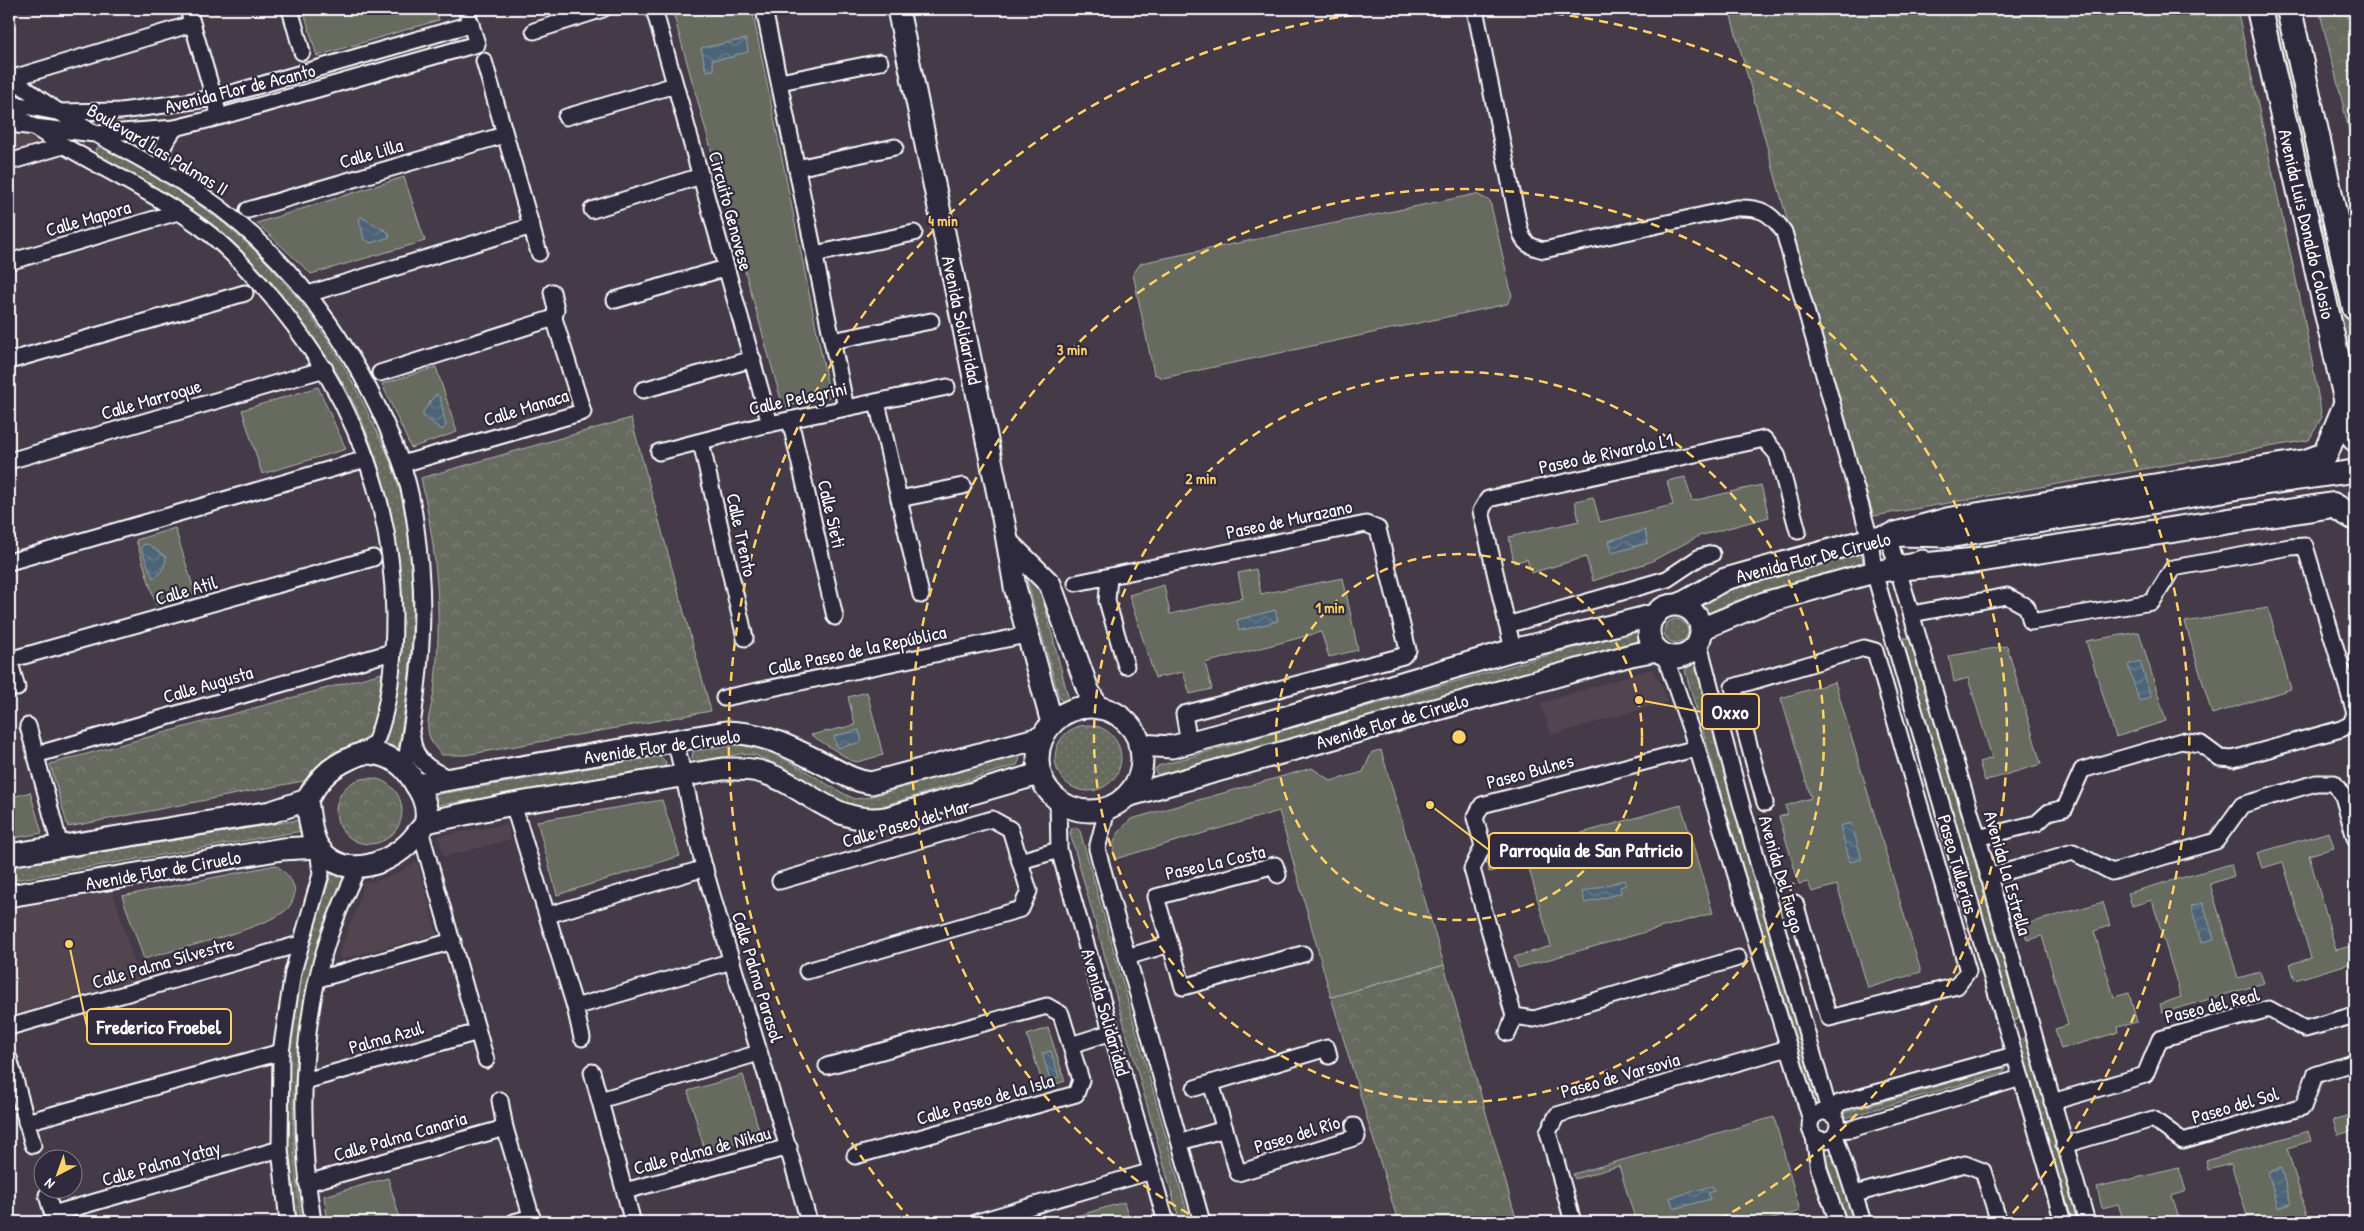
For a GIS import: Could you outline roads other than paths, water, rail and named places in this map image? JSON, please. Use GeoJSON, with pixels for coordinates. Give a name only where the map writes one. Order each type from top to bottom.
{"type":"FeatureCollection","features":[{"type":"Feature","properties":{"kind":"main road","name":"Avenida Solidaridad"},"geometry":{"type":"LineString","coordinates":[[898,9],[1008,543],[1015,587],[1047,730]]}},
{"type":"Feature","properties":{"kind":"main road","name":"Avenida Luis Donaldo Colosio"},"geometry":{"type":"LineString","coordinates":[[2259,9],[2355,439]]}},
{"type":"Feature","properties":{"kind":"main road","name":"Avenida Luis Donaldo Colosio"},"geometry":{"type":"LineString","coordinates":[[2289,9],[2355,308]]}},
{"type":"Feature","properties":{"kind":"main road"},"geometry":{"type":"LineString","coordinates":[[1884,537],[1949,520],[2306,462],[2325,455],[2347,402]]}},
{"type":"Feature","properties":{"kind":"main road"},"geometry":{"type":"LineString","coordinates":[[1955,542],[2270,483],[2355,471]]}},
{"type":"Feature","properties":{"kind":"main road"},"geometry":{"type":"LineString","coordinates":[[1955,542],[2355,481]]}},
{"type":"Feature","properties":{"kind":"main road"},"geometry":{"type":"LineString","coordinates":[[1901,568],[1971,561],[2333,505],[2355,518]]}},
{"type":"Feature","properties":{"kind":"main road","name":"Avenida Flor De Ciruelo"},"geometry":{"type":"LineString","coordinates":[[1679,606],[1724,579],[1884,537],[1955,542]]}},
{"type":"Feature","properties":{"kind":"main road","name":"Avenida Flor De Ciruelo"},"geometry":{"type":"LineString","coordinates":[[1700,636],[1764,603],[1874,572],[1901,568],[1955,542]]}},
{"type":"Feature","properties":{"kind":"main road"},"geometry":{"type":"LineString","coordinates":[[1008,543],[1050,584],[1088,690],[1098,708]]}},
{"type":"Feature","properties":{"kind":"main road"},"geometry":{"type":"LineString","coordinates":[[1679,606],[1695,615],[1700,636],[1682,656],[1661,653],[1650,637],[1650,629],[1655,616],[1667,607],[1679,606]]}},
{"type":"Feature","properties":{"kind":"main road","name":"Avenide Flor de Ciruelo"},"geometry":{"type":"LineString","coordinates":[[1140,745],[1172,747],[1188,733],[1286,718],[1510,636],[1655,616]]}},
{"type":"Feature","properties":{"kind":"main road","name":"Avenide Flor de Ciruelo"},"geometry":{"type":"LineString","coordinates":[[1127,796],[1474,698],[1661,653]]}},
{"type":"Feature","properties":{"kind":"main road"},"geometry":{"type":"LineString","coordinates":[[1098,708],[1113,713],[1134,732],[1140,745],[1140,772],[1127,796],[1107,810],[1090,812],[1072,808],[1058,801],[1047,790],[1039,774],[1038,749],[1047,730],[1074,710],[1098,708]]}},
{"type":"Feature","properties":{"kind":"main road","name":"Avenide Flor de Ciruelo"},"geometry":{"type":"LineString","coordinates":[[416,786],[726,732],[750,733],[785,744],[857,781],[870,783],[1047,730]]}},
{"type":"Feature","properties":{"kind":"main road"},"geometry":{"type":"LineString","coordinates":[[363,752],[377,753],[405,766],[427,809],[423,826],[403,850],[387,859],[358,867],[336,863],[318,847],[307,800],[318,780],[344,760],[363,752]]}},
{"type":"Feature","properties":{"kind":"main road","name":"Avenide Flor de Ciruelo"},"geometry":{"type":"LineString","coordinates":[[423,826],[513,804],[723,770],[758,771],[835,812],[852,818],[870,820],[886,818],[1039,774]]}},
{"type":"Feature","properties":{"kind":"main road","name":"Avenide Flor de Ciruelo"},"geometry":{"type":"LineString","coordinates":[[9,855],[271,812],[307,800]]}},
{"type":"Feature","properties":{"kind":"main road","name":"Avenide Flor de Ciruelo"},"geometry":{"type":"LineString","coordinates":[[9,896],[282,849],[318,847]]}},
{"type":"Feature","properties":{"kind":"street"},"geometry":{"type":"LineString","coordinates":[[188,9],[219,117]]}},
{"type":"Feature","properties":{"kind":"street"},"geometry":{"type":"LineString","coordinates":[[290,9],[302,52]]}},
{"type":"Feature","properties":{"kind":"street"},"geometry":{"type":"LineString","coordinates":[[466,9],[471,24]]}},
{"type":"Feature","properties":{"kind":"street"},"geometry":{"type":"LineString","coordinates":[[534,31],[603,9]]}},
{"type":"Feature","properties":{"kind":"street","name":"Circuito Genovese"},"geometry":{"type":"LineString","coordinates":[[654,9],[770,424]]}},
{"type":"Feature","properties":{"kind":"street"},"geometry":{"type":"LineString","coordinates":[[764,9],[846,408]]}},
{"type":"Feature","properties":{"kind":"street"},"geometry":{"type":"LineString","coordinates":[[1475,9],[1521,237],[1531,247],[1544,250],[1736,208],[1754,207],[1773,217],[1784,232],[1884,537],[1874,572],[2063,1222]]}},
{"type":"Feature","properties":{"kind":"street"},"geometry":{"type":"LineString","coordinates":[[11,76],[192,24]]}},
{"type":"Feature","properties":{"kind":"street","name":"Avenida Flor de Acanto"},"geometry":{"type":"LineString","coordinates":[[9,103],[56,112],[121,111],[214,98],[471,24],[477,44],[175,128],[95,134],[9,124]]}},
{"type":"Feature","properties":{"kind":"street"},"geometry":{"type":"LineString","coordinates":[[484,61],[539,253]]}},
{"type":"Feature","properties":{"kind":"street"},"geometry":{"type":"LineString","coordinates":[[780,82],[880,62]]}},
{"type":"Feature","properties":{"kind":"street","name":"Boulevard Las Palmas II"},"geometry":{"type":"LineString","coordinates":[[11,76],[56,112],[191,188],[242,226],[308,294],[347,350],[366,384],[402,464],[413,514],[420,567],[422,600],[421,646],[405,766]]}},
{"type":"Feature","properties":{"kind":"street"},"geometry":{"type":"LineString","coordinates":[[566,117],[675,85]]}},
{"type":"Feature","properties":{"kind":"street"},"geometry":{"type":"LineString","coordinates":[[9,110],[63,146],[178,212],[212,236],[250,272],[294,325],[325,370],[349,414],[359,461],[384,524],[393,570],[392,652],[388,692],[377,740],[363,752]]}},
{"type":"Feature","properties":{"kind":"street"},"geometry":{"type":"LineString","coordinates":[[165,173],[160,154],[163,143],[175,128]]}},
{"type":"Feature","properties":{"kind":"street","name":"Calle Lilla"},"geometry":{"type":"LineString","coordinates":[[248,210],[504,134]]}},
{"type":"Feature","properties":{"kind":"street"},"geometry":{"type":"LineString","coordinates":[[9,162],[63,146]]}},
{"type":"Feature","properties":{"kind":"street"},"geometry":{"type":"LineString","coordinates":[[797,168],[895,147]]}},
{"type":"Feature","properties":{"kind":"street"},"geometry":{"type":"LineString","coordinates":[[592,210],[701,176]]}},
{"type":"Feature","properties":{"kind":"street","name":"Calle Mapora"},"geometry":{"type":"LineString","coordinates":[[9,262],[178,212]]}},
{"type":"Feature","properties":{"kind":"street"},"geometry":{"type":"LineString","coordinates":[[308,294],[532,226]]}},
{"type":"Feature","properties":{"kind":"street"},"geometry":{"type":"LineString","coordinates":[[815,254],[914,233]]}},
{"type":"Feature","properties":{"kind":"street"},"geometry":{"type":"LineString","coordinates":[[616,300],[726,268]]}},
{"type":"Feature","properties":{"kind":"street","name":"Calle Manaca"},"geometry":{"type":"LineString","coordinates":[[402,464],[583,412],[554,318],[556,309],[552,292]]}},
{"type":"Feature","properties":{"kind":"street"},"geometry":{"type":"LineString","coordinates":[[9,361],[245,293]]}},
{"type":"Feature","properties":{"kind":"street"},"geometry":{"type":"LineString","coordinates":[[380,373],[554,318]]}},
{"type":"Feature","properties":{"kind":"street"},"geometry":{"type":"LineString","coordinates":[[832,341],[931,321]]}},
{"type":"Feature","properties":{"kind":"street"},"geometry":{"type":"LineString","coordinates":[[643,390],[753,359]]}},
{"type":"Feature","properties":{"kind":"street","name":"Calle Marroque"},"geometry":{"type":"LineString","coordinates":[[9,461],[325,370]]}},
{"type":"Feature","properties":{"kind":"street","name":"Calle Pelegrini"},"geometry":{"type":"LineString","coordinates":[[659,452],[770,424],[946,387]]}},
{"type":"Feature","properties":{"kind":"street"},"geometry":{"type":"LineString","coordinates":[[878,402],[921,595]]}},
{"type":"Feature","properties":{"kind":"street","name":"Calle Sieti"},"geometry":{"type":"LineString","coordinates":[[790,420],[835,617]]}},
{"type":"Feature","properties":{"kind":"street","name":"Paseo de Rivarolo L1"},"geometry":{"type":"LineString","coordinates":[[1510,636],[1481,511],[1488,499],[1764,439],[1777,454],[1798,531]]}},
{"type":"Feature","properties":{"kind":"street","name":"Calle Trento"},"geometry":{"type":"LineString","coordinates":[[702,442],[744,638]]}},
{"type":"Feature","properties":{"kind":"street"},"geometry":{"type":"LineString","coordinates":[[9,562],[359,461]]}},
{"type":"Feature","properties":{"kind":"street"},"geometry":{"type":"LineString","coordinates":[[899,499],[963,486]]}},
{"type":"Feature","properties":{"kind":"street","name":"Paseo de Murazano"},"geometry":{"type":"LineString","coordinates":[[1076,583],[1366,524],[1378,529],[1408,650],[1402,656],[1184,714],[1188,733]]}},
{"type":"Feature","properties":{"kind":"street","name":"Avenida La Estrella"},"geometry":{"type":"LineString","coordinates":[[1884,537],[1901,568],[1912,614],[1984,837],[2031,1026],[2087,1222]]}},
{"type":"Feature","properties":{"kind":"street"},"geometry":{"type":"LineString","coordinates":[[1912,614],[2007,596],[2027,607],[2032,622],[2152,602],[2173,568],[2305,546],[2355,713],[2351,724],[2233,759],[2220,758],[2201,744],[2181,741],[2082,770],[2065,808],[2049,812],[2037,823],[1984,837]]}},
{"type":"Feature","properties":{"kind":"street"},"geometry":{"type":"LineString","coordinates":[[1510,636],[1667,579],[1700,557],[1712,554]]}},
{"type":"Feature","properties":{"kind":"street","name":"Calle Atil"},"geometry":{"type":"LineString","coordinates":[[17,688],[9,659],[373,558]]}},
{"type":"Feature","properties":{"kind":"street"},"geometry":{"type":"LineString","coordinates":[[1109,577],[1107,601],[1126,666]]}},
{"type":"Feature","properties":{"kind":"street","name":"Calle Paseo de la República"},"geometry":{"type":"LineString","coordinates":[[724,698],[1026,635]]}},
{"type":"Feature","properties":{"kind":"street","name":"Avenida Del Fuego"},"geometry":{"type":"LineString","coordinates":[[1700,636],[1725,689],[1741,803],[1831,1114]]}},
{"type":"Feature","properties":{"kind":"street","name":"Paseo Tullerías"},"geometry":{"type":"LineString","coordinates":[[1725,689],[1864,648],[1875,651],[1968,971],[1957,986],[1829,1018],[1795,903]]}},
{"type":"Feature","properties":{"kind":"street","name":"Calle Augusta"},"geometry":{"type":"LineString","coordinates":[[35,755],[392,652]]}},
{"type":"Feature","properties":{"kind":"street"},"geometry":{"type":"LineString","coordinates":[[1661,653],[1692,749],[1781,1049],[1810,1120],[1810,1129],[1814,1137],[1819,1169],[1838,1222]]}},
{"type":"Feature","properties":{"kind":"street"},"geometry":{"type":"LineString","coordinates":[[1725,689],[1765,803]]}},
{"type":"Feature","properties":{"kind":"street"},"geometry":{"type":"LineString","coordinates":[[28,726],[60,846]]}},
{"type":"Feature","properties":{"kind":"street"},"geometry":{"type":"LineString","coordinates":[[411,731],[413,750],[430,770],[452,779]]}},
{"type":"Feature","properties":{"kind":"street","name":"Calle Palma Parasol"},"geometry":{"type":"LineString","coordinates":[[675,741],[705,868],[759,1053],[789,1147],[809,1222]]}},
{"type":"Feature","properties":{"kind":"street","name":"Paseo Bulnes"},"geometry":{"type":"LineString","coordinates":[[1514,1016],[1472,869],[1483,846],[1475,818],[1482,805],[1692,749]]}},
{"type":"Feature","properties":{"kind":"street"},"geometry":{"type":"LineString","coordinates":[[1994,875],[2073,852],[2112,872],[2216,841],[2242,805],[2316,783],[2334,783],[2344,796],[2355,838]]}},
{"type":"Feature","properties":{"kind":"street","name":"Avenida Solidaridad"},"geometry":{"type":"LineString","coordinates":[[1058,801],[1059,850],[1166,1222]]}},
{"type":"Feature","properties":{"kind":"street"},"geometry":{"type":"LineString","coordinates":[[513,804],[548,915],[575,1007],[582,1038]]}},
{"type":"Feature","properties":{"kind":"street","name":"Avenida Solidaridad"},"geometry":{"type":"LineString","coordinates":[[1107,810],[1097,849],[1202,1222]]}},
{"type":"Feature","properties":{"kind":"street","name":"Calle Paseo del Mar"},"geometry":{"type":"LineString","coordinates":[[780,880],[992,819],[1010,829],[1029,891],[1021,909],[807,971]]}},
{"type":"Feature","properties":{"kind":"street"},"geometry":{"type":"LineString","coordinates":[[423,826],[486,1060]]}},
{"type":"Feature","properties":{"kind":"street"},"geometry":{"type":"LineString","coordinates":[[288,1222],[280,1149],[281,1052],[300,944],[321,874],[318,847]]}},
{"type":"Feature","properties":{"kind":"street"},"geometry":{"type":"LineString","coordinates":[[1020,861],[1059,850]]}},
{"type":"Feature","properties":{"kind":"street","name":"Paseo La Costa"},"geometry":{"type":"LineString","coordinates":[[1278,875],[1275,865],[1150,899],[1170,944],[1178,989],[1303,954]]}},
{"type":"Feature","properties":{"kind":"street"},"geometry":{"type":"LineString","coordinates":[[313,1222],[307,1184],[305,1081],[310,1027],[327,941],[358,867]]}},
{"type":"Feature","properties":{"kind":"street"},"geometry":{"type":"LineString","coordinates":[[548,915],[705,868]]}},
{"type":"Feature","properties":{"kind":"street"},"geometry":{"type":"LineString","coordinates":[[318,979],[453,941]]}},
{"type":"Feature","properties":{"kind":"street","name":"Calle Palma Silvestre"},"geometry":{"type":"LineString","coordinates":[[9,1027],[300,944]]}},
{"type":"Feature","properties":{"kind":"street"},"geometry":{"type":"LineString","coordinates":[[1127,956],[1170,944]]}},
{"type":"Feature","properties":{"kind":"street"},"geometry":{"type":"LineString","coordinates":[[1508,1033],[1514,1016],[1534,1019],[1738,958]]}},
{"type":"Feature","properties":{"kind":"street"},"geometry":{"type":"LineString","coordinates":[[575,1007],[732,961]]}},
{"type":"Feature","properties":{"kind":"street","name":"Calle Paseo de la Isla"},"geometry":{"type":"LineString","coordinates":[[827,1066],[1046,1006],[1061,1014],[1071,1045],[1081,1080],[1076,1094],[855,1156]]}},
{"type":"Feature","properties":{"kind":"street","name":"Paseo del Real"},"geometry":{"type":"LineString","coordinates":[[2052,1102],[2145,1075],[2160,1039],[2269,1009],[2305,1029],[2355,1015]]}},
{"type":"Feature","properties":{"kind":"street"},"geometry":{"type":"LineString","coordinates":[[2008,1031],[2031,1026]]}},
{"type":"Feature","properties":{"kind":"street","name":"Palma Azul"},"geometry":{"type":"LineString","coordinates":[[305,1081],[478,1032]]}},
{"type":"Feature","properties":{"kind":"street"},"geometry":{"type":"LineString","coordinates":[[1071,1045],[1112,1032]]}},
{"type":"Feature","properties":{"kind":"street"},"geometry":{"type":"LineString","coordinates":[[1195,1088],[1327,1048],[1329,1056]]}},
{"type":"Feature","properties":{"kind":"street","name":"Paseo de Varsovia"},"geometry":{"type":"LineString","coordinates":[[1573,1222],[1548,1132],[1557,1115],[1781,1049]]}},
{"type":"Feature","properties":{"kind":"street"},"geometry":{"type":"LineString","coordinates":[[26,1122],[281,1052]]}},
{"type":"Feature","properties":{"kind":"street"},"geometry":{"type":"LineString","coordinates":[[600,1100],[759,1053]]}},
{"type":"Feature","properties":{"kind":"street"},"geometry":{"type":"LineString","coordinates":[[1831,1114],[1839,1103],[2014,1055]]}},
{"type":"Feature","properties":{"kind":"street"},"geometry":{"type":"LineString","coordinates":[[9,1058],[34,1145]]}},
{"type":"Feature","properties":{"kind":"street","name":"Paseo del Sol"},"geometry":{"type":"LineString","coordinates":[[2064,1145],[2153,1119],[2184,1140],[2303,1107],[2315,1076],[2355,1062]]}},
{"type":"Feature","properties":{"kind":"street","name":"Calle Palma de Nikau"},"geometry":{"type":"LineString","coordinates":[[592,1072],[632,1219]]}},
{"type":"Feature","properties":{"kind":"street"},"geometry":{"type":"LineString","coordinates":[[1814,1137],[1822,1141],[1832,1138],[1836,1133],[2021,1078]]}},
{"type":"Feature","properties":{"kind":"street","name":"Paseo del Río"},"geometry":{"type":"LineString","coordinates":[[1211,1083],[1225,1129],[1233,1175],[1357,1136],[1354,1126]]}},
{"type":"Feature","properties":{"kind":"street"},"geometry":{"type":"LineString","coordinates":[[500,1100],[505,1128],[532,1220],[514,1222]]}},
{"type":"Feature","properties":{"kind":"street"},"geometry":{"type":"LineString","coordinates":[[1810,1120],[1821,1112],[1831,1114],[1837,1121],[1836,1133],[1861,1192],[1863,1222]]}},
{"type":"Feature","properties":{"kind":"street","name":"Calle Palma Canaria"},"geometry":{"type":"LineString","coordinates":[[307,1184],[505,1128]]}},
{"type":"Feature","properties":{"kind":"street","name":"Paseo del Río"},"geometry":{"type":"LineString","coordinates":[[1180,1142],[1225,1129]]}},
{"type":"Feature","properties":{"kind":"street","name":"Calle Palma de Nikau"},"geometry":{"type":"LineString","coordinates":[[625,1191],[789,1147]]}},
{"type":"Feature","properties":{"kind":"street","name":"Calle Palma Yatay"},"geometry":{"type":"LineString","coordinates":[[48,1198],[54,1218],[280,1149]]}},
{"type":"Feature","properties":{"kind":"street"},"geometry":{"type":"LineString","coordinates":[[1861,1192],[1965,1164],[1983,1171],[1999,1222]]}},
{"type":"Feature","properties":{"kind":"street"},"geometry":{"type":"LineString","coordinates":[[978,1222],[1152,1171]]}},
{"type":"Feature","properties":{"kind":"water"},"geometry":{"type":"Polygon","coordinates":[[[746,39],[748,52],[734,55],[734,57],[712,60],[714,70],[706,71],[701,48],[746,39]]]}},
{"type":"Feature","properties":{"kind":"water"},"geometry":{"type":"Polygon","coordinates":[[[361,217],[388,232],[390,237],[371,243],[364,239],[359,219],[361,217]]]}},
{"type":"Feature","properties":{"kind":"water"},"geometry":{"type":"Polygon","coordinates":[[[436,394],[440,397],[446,426],[442,430],[423,416],[423,412],[436,394]]]}},
{"type":"Feature","properties":{"kind":"water"},"geometry":{"type":"Polygon","coordinates":[[[1645,530],[1648,543],[1612,553],[1609,541],[1645,530]]]}},
{"type":"Feature","properties":{"kind":"water"},"geometry":{"type":"Polygon","coordinates":[[[148,544],[166,557],[162,570],[153,578],[141,548],[143,545],[148,544]]]}},
{"type":"Feature","properties":{"kind":"water"},"geometry":{"type":"Polygon","coordinates":[[[1275,610],[1278,621],[1239,631],[1237,620],[1275,610]]]}},
{"type":"Feature","properties":{"kind":"water"},"geometry":{"type":"Polygon","coordinates":[[[2140,661],[2151,697],[2139,701],[2128,665],[2140,661]]]}},
{"type":"Feature","properties":{"kind":"water"},"geometry":{"type":"Polygon","coordinates":[[[859,730],[862,742],[837,748],[834,736],[859,730]]]}},
{"type":"Feature","properties":{"kind":"water"},"geometry":{"type":"Polygon","coordinates":[[[1851,823],[1862,859],[1850,862],[1840,826],[1851,823]]]}},
{"type":"Feature","properties":{"kind":"water"},"geometry":{"type":"Polygon","coordinates":[[[1624,880],[1626,885],[1620,887],[1621,893],[1585,903],[1582,892],[1624,880]]]}},
{"type":"Feature","properties":{"kind":"water"},"geometry":{"type":"Polygon","coordinates":[[[2203,903],[2214,939],[2201,942],[2191,906],[2203,903]]]}},
{"type":"Feature","properties":{"kind":"water"},"geometry":{"type":"Polygon","coordinates":[[[1051,1051],[1059,1077],[1050,1079],[1042,1053],[1051,1051]]]}},
{"type":"Feature","properties":{"kind":"water"},"geometry":{"type":"Polygon","coordinates":[[[2281,1168],[2291,1204],[2278,1208],[2268,1172],[2281,1168]]]}},
{"type":"Feature","properties":{"kind":"water"},"geometry":{"type":"Polygon","coordinates":[[[1712,1186],[1714,1191],[1708,1193],[1710,1199],[1674,1209],[1670,1198],[1712,1186]]]}},
{"type":"Feature","properties":{"kind":"place","name":"Oxxo"},"geometry":{"type":"Point","coordinates":[1639,700]}},
{"type":"Feature","properties":{"kind":"place","name":"Parroquia de San Patricio"},"geometry":{"type":"Point","coordinates":[1430,805]}},
{"type":"Feature","properties":{"kind":"place","name":"Frederico Froebel"},"geometry":{"type":"Point","coordinates":[69,944]}}]}
